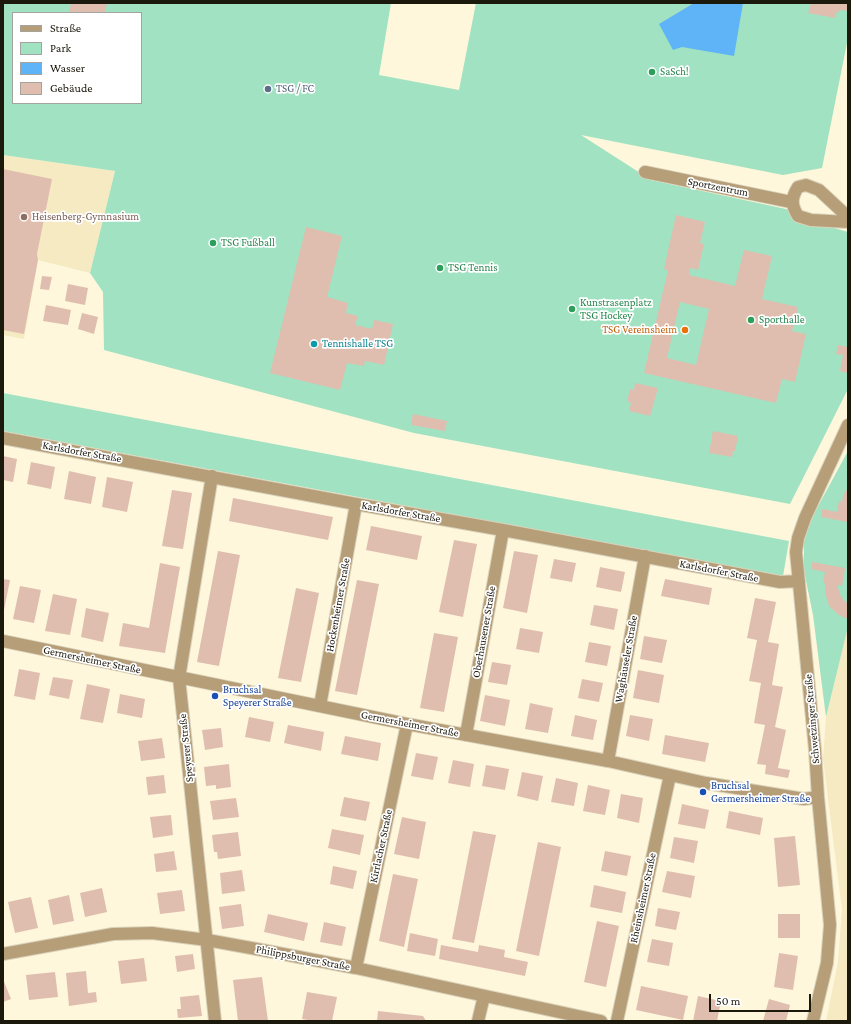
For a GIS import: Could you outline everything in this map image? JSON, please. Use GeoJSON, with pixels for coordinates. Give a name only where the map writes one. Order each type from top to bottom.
{"type":"FeatureCollection","features":[{"type":"Feature","properties":{"kind":"street","name":"Sportzentrum"},"geometry":{"type":"LineString","coordinates":[[645,172],[791,202]]}},
{"type":"Feature","properties":{"kind":"street"},"geometry":{"type":"LineString","coordinates":[[848,217],[819,190],[806,185],[798,187],[794,193],[791,202],[798,216],[811,220],[848,222]]}},
{"type":"Feature","properties":{"kind":"street","name":"Schwetzinger Straße"},"geometry":{"type":"LineString","coordinates":[[813,1021],[827,963],[830,926],[796,552],[798,538],[805,518],[848,425]]}},
{"type":"Feature","properties":{"kind":"street","name":"Karlsdorfer Straße"},"geometry":{"type":"LineString","coordinates":[[3,438],[780,582],[799,581]]}},
{"type":"Feature","properties":{"kind":"street","name":"Speyerer Straße"},"geometry":{"type":"LineString","coordinates":[[212,476],[179,678],[215,1021]]}},
{"type":"Feature","properties":{"kind":"street","name":"Hockenheimer Straße"},"geometry":{"type":"LineString","coordinates":[[320,706],[356,504]]}},
{"type":"Feature","properties":{"kind":"street","name":"Oberhausener Straße"},"geometry":{"type":"LineString","coordinates":[[466,735],[503,530]]}},
{"type":"Feature","properties":{"kind":"street","name":"Waghäuseler Straße"},"geometry":{"type":"LineString","coordinates":[[608,761],[645,556]]}},
{"type":"Feature","properties":{"kind":"street","name":"Germersheimer Straße"},"geometry":{"type":"LineString","coordinates":[[3,641],[407,724],[608,761],[670,775],[782,796],[804,799],[818,797]]}},
{"type":"Feature","properties":{"kind":"street","name":"Kirrlacher Straße"},"geometry":{"type":"LineString","coordinates":[[356,968],[407,724]]}},
{"type":"Feature","properties":{"kind":"street","name":"Rheinsheimer Straße"},"geometry":{"type":"LineString","coordinates":[[617,1021],[670,775]]}},
{"type":"Feature","properties":{"kind":"street","name":"Philippsburger Straße"},"geometry":{"type":"LineString","coordinates":[[3,954],[113,934],[152,933],[207,940],[356,968],[600,1021]]}},
{"type":"Feature","properties":{"kind":"street"},"geometry":{"type":"LineString","coordinates":[[478,1021],[484,996]]}},
{"type":"Feature","properties":{"kind":"shaded area"},"geometry":{"type":"Polygon","coordinates":[[[3,155],[115,171],[90,273],[38,260],[24,339],[3,335],[3,155]]]}},
{"type":"Feature","properties":{"kind":"shaded area"},"geometry":{"type":"Polygon","coordinates":[[[848,627],[848,1021],[826,1021],[838,962],[842,910],[823,759],[826,717],[848,627]]]}},
{"type":"Feature","properties":{"kind":"green space"},"geometry":{"type":"Polygon","coordinates":[[[3,3],[391,3],[379,75],[459,90],[476,3],[848,3],[848,38],[822,168],[783,175],[581,135],[651,180],[786,209],[848,232],[848,389],[790,504],[414,433],[104,350],[103,292],[90,273],[115,171],[3,155],[3,3]]]}},
{"type":"Feature","properties":{"kind":"green space"},"geometry":{"type":"Polygon","coordinates":[[[3,393],[789,541],[783,576],[3,431],[3,393]]]}},
{"type":"Feature","properties":{"kind":"green space"},"geometry":{"type":"Polygon","coordinates":[[[848,451],[848,627],[826,717],[813,615],[804,571],[804,532],[848,451]]]}},
{"type":"Feature","properties":{"kind":"water"},"geometry":{"type":"Polygon","coordinates":[[[694,3],[743,3],[734,56],[682,47],[673,50],[659,24],[694,3]]]}},
{"type":"Feature","properties":{"kind":"building"},"geometry":{"type":"Polygon","coordinates":[[[71,3],[107,3],[105,12],[69,12],[71,3]]]}},
{"type":"Feature","properties":{"kind":"building"},"geometry":{"type":"Polygon","coordinates":[[[811,3],[848,3],[848,11],[841,10],[836,13],[835,18],[808,13],[811,3]]]}},
{"type":"Feature","properties":{"kind":"building","name":"Heisenberg-Gymnasium"},"geometry":{"type":"Polygon","coordinates":[[[3,169],[52,179],[37,254],[38,260],[24,334],[3,330],[3,169]]]}},
{"type":"Feature","properties":{"kind":"building","name":"Sporthalle"},"geometry":{"type":"Polygon","coordinates":[[[676,215],[705,222],[700,243],[704,244],[698,270],[690,268],[689,275],[735,286],[744,250],[772,256],[762,299],[798,307],[792,331],[806,334],[795,382],[782,379],[776,403],[644,373],[668,270],[664,269],[676,215]],[[680,302],[667,358],[696,365],[709,309],[680,302]]]}},
{"type":"Feature","properties":{"kind":"building"},"geometry":{"type":"Polygon","coordinates":[[[306,227],[342,236],[327,297],[348,303],[346,313],[358,316],[355,325],[372,329],[374,320],[393,324],[384,365],[365,361],[364,366],[347,363],[340,390],[270,373],[306,227]]]}},
{"type":"Feature","properties":{"kind":"building"},"geometry":{"type":"Polygon","coordinates":[[[42,276],[52,277],[49,290],[40,289],[42,276]]]}},
{"type":"Feature","properties":{"kind":"building"},"geometry":{"type":"Polygon","coordinates":[[[68,284],[88,288],[85,305],[65,301],[68,284]]]}},
{"type":"Feature","properties":{"kind":"building"},"geometry":{"type":"Polygon","coordinates":[[[46,305],[71,310],[68,325],[43,321],[46,305]]]}},
{"type":"Feature","properties":{"kind":"building"},"geometry":{"type":"Polygon","coordinates":[[[82,313],[98,317],[94,334],[78,329],[82,313]]]}},
{"type":"Feature","properties":{"kind":"building"},"geometry":{"type":"Polygon","coordinates":[[[838,345],[848,347],[848,373],[840,371],[843,355],[836,354],[838,345]]]}},
{"type":"Feature","properties":{"kind":"building"},"geometry":{"type":"Polygon","coordinates":[[[635,383],[658,388],[650,416],[629,411],[631,403],[627,401],[630,389],[634,390],[635,383]]]}},
{"type":"Feature","properties":{"kind":"building"},"geometry":{"type":"Polygon","coordinates":[[[413,414],[447,421],[445,431],[411,425],[413,414]]]}},
{"type":"Feature","properties":{"kind":"building"},"geometry":{"type":"Polygon","coordinates":[[[713,431],[738,436],[735,451],[733,451],[732,457],[709,453],[713,431]]]}},
{"type":"Feature","properties":{"kind":"building"},"geometry":{"type":"Polygon","coordinates":[[[3,456],[17,459],[13,482],[3,480],[3,456]]]}},
{"type":"Feature","properties":{"kind":"building"},"geometry":{"type":"Polygon","coordinates":[[[31,462],[55,467],[51,489],[27,484],[31,462]]]}},
{"type":"Feature","properties":{"kind":"building"},"geometry":{"type":"Polygon","coordinates":[[[69,471],[96,477],[91,504],[64,499],[69,471]]]}},
{"type":"Feature","properties":{"kind":"building"},"geometry":{"type":"Polygon","coordinates":[[[107,477],[133,482],[127,512],[102,507],[107,477]]]}},
{"type":"Feature","properties":{"kind":"building"},"geometry":{"type":"Polygon","coordinates":[[[848,488],[848,522],[821,517],[822,509],[837,512],[839,501],[842,502],[843,495],[848,488]]]}},
{"type":"Feature","properties":{"kind":"building"},"geometry":{"type":"Polygon","coordinates":[[[172,490],[192,493],[183,549],[162,546],[172,490]]]}},
{"type":"Feature","properties":{"kind":"building"},"geometry":{"type":"Polygon","coordinates":[[[233,498],[333,517],[328,540],[229,521],[233,498]]]}},
{"type":"Feature","properties":{"kind":"building"},"geometry":{"type":"Polygon","coordinates":[[[371,526],[422,536],[417,560],[366,550],[371,526]]]}},
{"type":"Feature","properties":{"kind":"building"},"geometry":{"type":"Polygon","coordinates":[[[454,540],[477,544],[463,617],[439,612],[454,540]]]}},
{"type":"Feature","properties":{"kind":"building"},"geometry":{"type":"Polygon","coordinates":[[[218,551],[240,555],[219,666],[197,662],[218,551]]]}},
{"type":"Feature","properties":{"kind":"building"},"geometry":{"type":"Polygon","coordinates":[[[514,551],[538,555],[527,613],[503,608],[514,551]]]}},
{"type":"Feature","properties":{"kind":"building"},"geometry":{"type":"Polygon","coordinates":[[[554,559],[576,563],[572,582],[550,578],[554,559]]]}},
{"type":"Feature","properties":{"kind":"building"},"geometry":{"type":"Polygon","coordinates":[[[812,562],[845,568],[842,586],[838,585],[838,588],[841,597],[848,604],[848,619],[839,615],[829,606],[825,593],[825,583],[823,583],[825,572],[811,569],[812,562]]]}},
{"type":"Feature","properties":{"kind":"building"},"geometry":{"type":"Polygon","coordinates":[[[160,563],[180,567],[165,653],[119,646],[123,623],[149,628],[160,563]]]}},
{"type":"Feature","properties":{"kind":"building"},"geometry":{"type":"Polygon","coordinates":[[[600,567],[625,572],[621,592],[596,587],[600,567]]]}},
{"type":"Feature","properties":{"kind":"building"},"geometry":{"type":"Polygon","coordinates":[[[3,579],[10,580],[4,610],[3,610],[3,579]]]}},
{"type":"Feature","properties":{"kind":"building"},"geometry":{"type":"Polygon","coordinates":[[[665,579],[712,588],[709,605],[661,596],[665,579]]]}},
{"type":"Feature","properties":{"kind":"building"},"geometry":{"type":"Polygon","coordinates":[[[357,580],[379,584],[357,695],[335,691],[357,580]]]}},
{"type":"Feature","properties":{"kind":"building"},"geometry":{"type":"Polygon","coordinates":[[[20,586],[41,590],[34,623],[13,619],[20,586]]]}},
{"type":"Feature","properties":{"kind":"building"},"geometry":{"type":"Polygon","coordinates":[[[296,588],[319,593],[301,682],[278,678],[296,588]]]}},
{"type":"Feature","properties":{"kind":"building"},"geometry":{"type":"Polygon","coordinates":[[[53,594],[77,599],[70,635],[45,631],[53,594]]]}},
{"type":"Feature","properties":{"kind":"building"},"geometry":{"type":"Polygon","coordinates":[[[755,598],[776,602],[768,642],[779,644],[772,685],[783,687],[775,727],[786,730],[778,768],[790,770],[788,778],[765,774],[766,765],[757,764],[765,725],[754,723],[761,683],[749,681],[757,640],[747,638],[755,598]]]}},
{"type":"Feature","properties":{"kind":"building"},"geometry":{"type":"Polygon","coordinates":[[[594,605],[618,609],[614,630],[590,625],[594,605]]]}},
{"type":"Feature","properties":{"kind":"building"},"geometry":{"type":"Polygon","coordinates":[[[86,608],[109,613],[103,642],[81,637],[86,608]]]}},
{"type":"Feature","properties":{"kind":"building"},"geometry":{"type":"Polygon","coordinates":[[[520,628],[543,632],[539,653],[516,649],[520,628]]]}},
{"type":"Feature","properties":{"kind":"building"},"geometry":{"type":"Polygon","coordinates":[[[434,633],[458,637],[444,712],[420,708],[434,633]]]}},
{"type":"Feature","properties":{"kind":"building"},"geometry":{"type":"Polygon","coordinates":[[[644,636],[667,640],[662,663],[640,659],[644,636]]]}},
{"type":"Feature","properties":{"kind":"building"},"geometry":{"type":"Polygon","coordinates":[[[589,642],[611,646],[607,666],[585,662],[589,642]]]}},
{"type":"Feature","properties":{"kind":"building"},"geometry":{"type":"Polygon","coordinates":[[[492,662],[511,665],[507,685],[488,682],[492,662]]]}},
{"type":"Feature","properties":{"kind":"building"},"geometry":{"type":"Polygon","coordinates":[[[19,669],[40,673],[35,700],[14,696],[19,669]]]}},
{"type":"Feature","properties":{"kind":"building"},"geometry":{"type":"Polygon","coordinates":[[[638,670],[664,675],[659,703],[633,698],[638,670]]]}},
{"type":"Feature","properties":{"kind":"building"},"geometry":{"type":"Polygon","coordinates":[[[53,677],[73,680],[69,699],[49,695],[53,677]]]}},
{"type":"Feature","properties":{"kind":"building"},"geometry":{"type":"Polygon","coordinates":[[[582,679],[603,683],[599,702],[578,698],[582,679]]]}},
{"type":"Feature","properties":{"kind":"building"},"geometry":{"type":"Polygon","coordinates":[[[87,684],[110,689],[103,723],[80,719],[87,684]]]}},
{"type":"Feature","properties":{"kind":"building"},"geometry":{"type":"Polygon","coordinates":[[[120,694],[145,699],[142,718],[117,713],[120,694]]]}},
{"type":"Feature","properties":{"kind":"building"},"geometry":{"type":"Polygon","coordinates":[[[485,695],[510,700],[505,726],[480,721],[485,695]]]}},
{"type":"Feature","properties":{"kind":"building"},"geometry":{"type":"Polygon","coordinates":[[[530,703],[553,708],[548,733],[525,729],[530,703]]]}},
{"type":"Feature","properties":{"kind":"building"},"geometry":{"type":"Polygon","coordinates":[[[575,715],[597,720],[593,740],[571,736],[575,715]]]}},
{"type":"Feature","properties":{"kind":"building"},"geometry":{"type":"Polygon","coordinates":[[[630,715],[653,719],[649,741],[626,736],[630,715]]]}},
{"type":"Feature","properties":{"kind":"building"},"geometry":{"type":"Polygon","coordinates":[[[249,717],[274,722],[270,742],[245,737],[249,717]]]}},
{"type":"Feature","properties":{"kind":"building"},"geometry":{"type":"Polygon","coordinates":[[[288,725],[324,732],[321,751],[284,743],[288,725]]]}},
{"type":"Feature","properties":{"kind":"building"},"geometry":{"type":"Polygon","coordinates":[[[221,728],[223,747],[205,750],[202,730],[221,728]]]}},
{"type":"Feature","properties":{"kind":"building"},"geometry":{"type":"Polygon","coordinates":[[[665,735],[709,743],[705,762],[662,754],[665,735]]]}},
{"type":"Feature","properties":{"kind":"building"},"geometry":{"type":"Polygon","coordinates":[[[345,736],[381,743],[378,761],[341,754],[345,736]]]}},
{"type":"Feature","properties":{"kind":"building"},"geometry":{"type":"Polygon","coordinates":[[[162,738],[165,758],[141,761],[138,741],[162,738]]]}},
{"type":"Feature","properties":{"kind":"building"},"geometry":{"type":"Polygon","coordinates":[[[416,753],[438,757],[433,780],[411,776],[416,753]]]}},
{"type":"Feature","properties":{"kind":"building"},"geometry":{"type":"Polygon","coordinates":[[[453,760],[474,764],[470,787],[448,783],[453,760]]]}},
{"type":"Feature","properties":{"kind":"building"},"geometry":{"type":"Polygon","coordinates":[[[229,764],[231,787],[216,789],[216,785],[206,786],[204,767],[229,764]]]}},
{"type":"Feature","properties":{"kind":"building"},"geometry":{"type":"Polygon","coordinates":[[[486,765],[509,769],[505,790],[482,786],[486,765]]]}},
{"type":"Feature","properties":{"kind":"building"},"geometry":{"type":"Polygon","coordinates":[[[522,772],[543,776],[538,801],[517,796],[522,772]]]}},
{"type":"Feature","properties":{"kind":"building"},"geometry":{"type":"Polygon","coordinates":[[[164,775],[166,793],[148,795],[146,777],[164,775]]]}},
{"type":"Feature","properties":{"kind":"building"},"geometry":{"type":"Polygon","coordinates":[[[556,778],[578,783],[574,806],[551,802],[556,778]]]}},
{"type":"Feature","properties":{"kind":"building"},"geometry":{"type":"Polygon","coordinates":[[[588,785],[610,790],[605,815],[583,811],[588,785]]]}},
{"type":"Feature","properties":{"kind":"building"},"geometry":{"type":"Polygon","coordinates":[[[621,794],[643,798],[639,823],[617,818],[621,794]]]}},
{"type":"Feature","properties":{"kind":"building"},"geometry":{"type":"Polygon","coordinates":[[[344,797],[370,802],[366,821],[340,816],[344,797]]]}},
{"type":"Feature","properties":{"kind":"building"},"geometry":{"type":"Polygon","coordinates":[[[236,798],[239,817],[213,820],[210,801],[236,798]]]}},
{"type":"Feature","properties":{"kind":"building"},"geometry":{"type":"Polygon","coordinates":[[[682,804],[709,810],[705,829],[678,824],[682,804]]]}},
{"type":"Feature","properties":{"kind":"building"},"geometry":{"type":"Polygon","coordinates":[[[729,811],[763,818],[760,835],[726,828],[729,811]]]}},
{"type":"Feature","properties":{"kind":"building"},"geometry":{"type":"Polygon","coordinates":[[[171,815],[173,835],[153,838],[150,817],[171,815]]]}},
{"type":"Feature","properties":{"kind":"building"},"geometry":{"type":"Polygon","coordinates":[[[402,817],[426,822],[419,859],[394,854],[402,817]]]}},
{"type":"Feature","properties":{"kind":"building"},"geometry":{"type":"Polygon","coordinates":[[[332,829],[364,835],[360,855],[328,848],[332,829]]]}},
{"type":"Feature","properties":{"kind":"building"},"geometry":{"type":"Polygon","coordinates":[[[473,831],[496,835],[474,943],[452,939],[473,831]]]}},
{"type":"Feature","properties":{"kind":"building"},"geometry":{"type":"Polygon","coordinates":[[[238,832],[241,856],[218,859],[217,852],[214,852],[212,835],[238,832]]]}},
{"type":"Feature","properties":{"kind":"building"},"geometry":{"type":"Polygon","coordinates":[[[795,836],[800,885],[778,887],[774,838],[795,836]]]}},
{"type":"Feature","properties":{"kind":"building"},"geometry":{"type":"Polygon","coordinates":[[[674,837],[698,841],[694,863],[670,858],[674,837]]]}},
{"type":"Feature","properties":{"kind":"building"},"geometry":{"type":"Polygon","coordinates":[[[538,842],[561,847],[539,956],[516,951],[538,842]]]}},
{"type":"Feature","properties":{"kind":"building"},"geometry":{"type":"Polygon","coordinates":[[[174,851],[177,870],[156,872],[154,854],[174,851]]]}},
{"type":"Feature","properties":{"kind":"building"},"geometry":{"type":"Polygon","coordinates":[[[605,851],[631,856],[627,876],[601,871],[605,851]]]}},
{"type":"Feature","properties":{"kind":"building"},"geometry":{"type":"Polygon","coordinates":[[[333,866],[357,871],[353,889],[330,884],[333,866]]]}},
{"type":"Feature","properties":{"kind":"building"},"geometry":{"type":"Polygon","coordinates":[[[242,870],[245,891],[222,894],[220,873],[242,870]]]}},
{"type":"Feature","properties":{"kind":"building"},"geometry":{"type":"Polygon","coordinates":[[[667,871],[695,876],[691,898],[662,892],[667,871]]]}},
{"type":"Feature","properties":{"kind":"building"},"geometry":{"type":"Polygon","coordinates":[[[393,874],[418,879],[404,947],[379,941],[393,874]]]}},
{"type":"Feature","properties":{"kind":"building"},"geometry":{"type":"Polygon","coordinates":[[[594,885],[626,892],[622,913],[590,907],[594,885]]]}},
{"type":"Feature","properties":{"kind":"building"},"geometry":{"type":"Polygon","coordinates":[[[102,888],[107,912],[85,917],[80,893],[102,888]]]}},
{"type":"Feature","properties":{"kind":"building"},"geometry":{"type":"Polygon","coordinates":[[[182,890],[185,911],[160,914],[157,893],[182,890]]]}},
{"type":"Feature","properties":{"kind":"building"},"geometry":{"type":"Polygon","coordinates":[[[69,895],[74,921],[53,925],[48,900],[69,895]]]}},
{"type":"Feature","properties":{"kind":"building"},"geometry":{"type":"Polygon","coordinates":[[[31,897],[38,928],[15,933],[8,902],[31,897]]]}},
{"type":"Feature","properties":{"kind":"building"},"geometry":{"type":"Polygon","coordinates":[[[241,904],[244,926],[222,929],[219,907],[241,904]]]}},
{"type":"Feature","properties":{"kind":"building"},"geometry":{"type":"Polygon","coordinates":[[[658,908],[680,912],[676,930],[655,926],[658,908]]]}},
{"type":"Feature","properties":{"kind":"building"},"geometry":{"type":"Polygon","coordinates":[[[268,914],[308,923],[304,941],[264,932],[268,914]]]}},
{"type":"Feature","properties":{"kind":"building"},"geometry":{"type":"Polygon","coordinates":[[[778,914],[800,914],[800,938],[778,938],[778,914]]]}},
{"type":"Feature","properties":{"kind":"building"},"geometry":{"type":"Polygon","coordinates":[[[597,921],[619,926],[606,987],[584,982],[597,921]]]}},
{"type":"Feature","properties":{"kind":"building"},"geometry":{"type":"Polygon","coordinates":[[[324,922],[346,927],[342,946],[320,942],[324,922]]]}},
{"type":"Feature","properties":{"kind":"building"},"geometry":{"type":"Polygon","coordinates":[[[410,933],[438,939],[435,956],[407,951],[410,933]]]}},
{"type":"Feature","properties":{"kind":"building"},"geometry":{"type":"Polygon","coordinates":[[[652,939],[673,943],[669,966],[647,962],[652,939]]]}},
{"type":"Feature","properties":{"kind":"building"},"geometry":{"type":"Polygon","coordinates":[[[441,945],[478,952],[479,945],[505,950],[504,957],[528,962],[525,976],[439,959],[441,945]]]}},
{"type":"Feature","properties":{"kind":"building"},"geometry":{"type":"Polygon","coordinates":[[[779,953],[798,956],[793,990],[774,987],[779,953]]]}},
{"type":"Feature","properties":{"kind":"building"},"geometry":{"type":"Polygon","coordinates":[[[193,954],[195,969],[177,972],[175,956],[193,954]]]}},
{"type":"Feature","properties":{"kind":"building"},"geometry":{"type":"Polygon","coordinates":[[[144,958],[147,981],[121,984],[118,961],[144,958]]]}},
{"type":"Feature","properties":{"kind":"building"},"geometry":{"type":"Polygon","coordinates":[[[86,971],[88,993],[96,992],[97,1002],[69,1006],[66,973],[86,971]]]}},
{"type":"Feature","properties":{"kind":"building"},"geometry":{"type":"Polygon","coordinates":[[[55,972],[58,997],[29,1000],[26,975],[55,972]]]}},
{"type":"Feature","properties":{"kind":"building"},"geometry":{"type":"Polygon","coordinates":[[[262,977],[268,1021],[238,1021],[233,980],[262,977]]]}},
{"type":"Feature","properties":{"kind":"building"},"geometry":{"type":"Polygon","coordinates":[[[3,979],[11,999],[3,1002],[3,979]]]}},
{"type":"Feature","properties":{"kind":"building"},"geometry":{"type":"Polygon","coordinates":[[[641,986],[688,996],[683,1020],[636,1010],[641,986]]]}},
{"type":"Feature","properties":{"kind":"building"},"geometry":{"type":"Polygon","coordinates":[[[307,992],[337,997],[332,1021],[302,1019],[307,992]]]}},
{"type":"Feature","properties":{"kind":"building"},"geometry":{"type":"Polygon","coordinates":[[[199,995],[202,1016],[178,1018],[177,1009],[181,1009],[180,997],[199,995]]]}},
{"type":"Feature","properties":{"kind":"building"},"geometry":{"type":"Polygon","coordinates":[[[698,996],[721,1001],[717,1021],[693,1021],[698,996]]]}},
{"type":"Feature","properties":{"kind":"building"},"geometry":{"type":"Polygon","coordinates":[[[769,999],[790,1005],[786,1021],[763,1021],[769,999]]]}},
{"type":"Feature","properties":{"kind":"building"},"geometry":{"type":"Polygon","coordinates":[[[378,1011],[423,1016],[426,1021],[377,1021],[378,1011]]]}},
{"type":"Feature","properties":{"kind":"place","name":"SaSch!"},"geometry":{"type":"Point","coordinates":[652,72]}},
{"type":"Feature","properties":{"kind":"place","name":"TSG / FC"},"geometry":{"type":"Point","coordinates":[268,89]}},
{"type":"Feature","properties":{"kind":"place","name":"Heisenberg-Gymnasium"},"geometry":{"type":"Point","coordinates":[24,217]}},
{"type":"Feature","properties":{"kind":"place","name":"TSG Fußball"},"geometry":{"type":"Point","coordinates":[213,243]}},
{"type":"Feature","properties":{"kind":"place","name":"TSG Tennis"},"geometry":{"type":"Point","coordinates":[440,268]}},
{"type":"Feature","properties":{"kind":"place","name":"Kunstrasenplatz TSG Hockey"},"geometry":{"type":"Point","coordinates":[572,309]}},
{"type":"Feature","properties":{"kind":"place","name":"Sporthalle"},"geometry":{"type":"Point","coordinates":[751,320]}},
{"type":"Feature","properties":{"kind":"place","name":"TSG Vereinsheim"},"geometry":{"type":"Point","coordinates":[685,330]}},
{"type":"Feature","properties":{"kind":"place","name":"Tennishalle TSG"},"geometry":{"type":"Point","coordinates":[314,344]}},
{"type":"Feature","properties":{"kind":"place","name":"Bruchsal Speyerer Straße"},"geometry":{"type":"Point","coordinates":[215,696]}},
{"type":"Feature","properties":{"kind":"place","name":"Bruchsal Germersheimer Straße"},"geometry":{"type":"Point","coordinates":[703,792]}}]}
